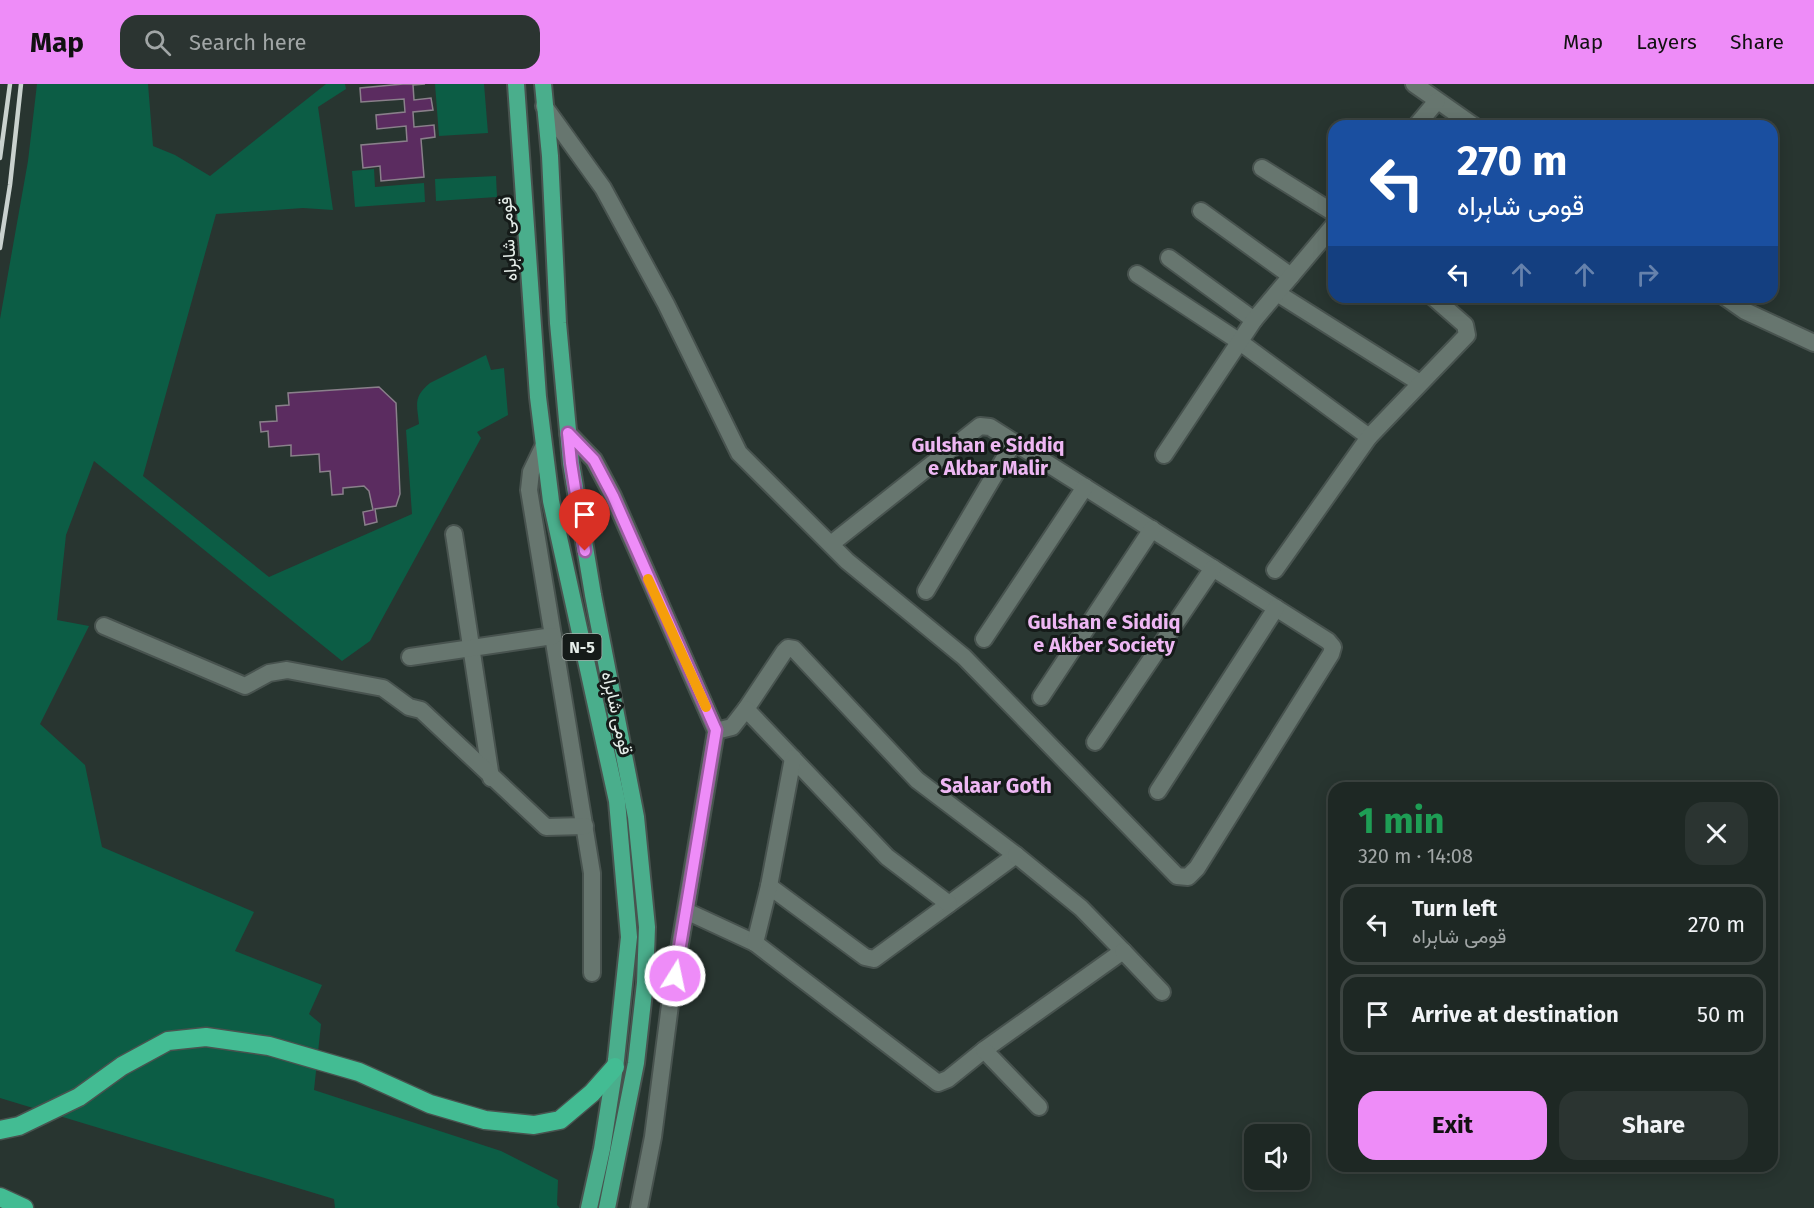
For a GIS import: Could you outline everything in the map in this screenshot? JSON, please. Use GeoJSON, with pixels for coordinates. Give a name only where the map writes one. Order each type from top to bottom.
{"type":"FeatureCollection","features":[{"type":"Feature","properties":{"kind":"highway","name":"قومی شاہراہ"},"geometry":{"type":"LineString","coordinates":[[516,84],[538,397],[550,501],[617,801],[629,938],[615,1067],[590,1208]]}},
{"type":"Feature","properties":{"kind":"highway","name":"قومی شاہراہ"},"geometry":{"type":"LineString","coordinates":[[543,84],[550,156],[558,323],[571,463],[593,595],[636,816],[647,927],[645,983],[636,1063],[607,1208]]}},
{"type":"Feature","properties":{"kind":"highway"},"geometry":{"type":"LineString","coordinates":[[0,1130],[19,1126],[79,1097],[122,1066],[168,1041],[206,1037],[269,1046],[359,1072],[430,1104],[485,1120],[534,1125],[560,1120],[592,1094],[615,1067]]}},
{"type":"Feature","properties":{"kind":"highway"},"geometry":{"type":"LineString","coordinates":[[0,1197],[24,1208]]}},
{"type":"Feature","properties":{"kind":"street"},"geometry":{"type":"LineString","coordinates":[[1414,84],[1465,120]]}},
{"type":"Feature","properties":{"kind":"street"},"geometry":{"type":"LineString","coordinates":[[1421,120],[1437,101]]}},
{"type":"Feature","properties":{"kind":"street"},"geometry":{"type":"LineString","coordinates":[[544,106],[603,188],[666,304],[739,453],[847,561],[964,657],[1177,876],[1188,876],[1197,868],[1334,647],[1328,641],[990,427],[980,426],[831,544]]}},
{"type":"Feature","properties":{"kind":"street"},"geometry":{"type":"LineString","coordinates":[[1262,168],[1328,209]]}},
{"type":"Feature","properties":{"kind":"street"},"geometry":{"type":"LineString","coordinates":[[1201,211],[1291,276]]}},
{"type":"Feature","properties":{"kind":"street"},"geometry":{"type":"LineString","coordinates":[[1164,455],[1254,320],[1328,232]]}},
{"type":"Feature","properties":{"kind":"street"},"geometry":{"type":"LineString","coordinates":[[1169,258],[1254,320]]}},
{"type":"Feature","properties":{"kind":"street"},"geometry":{"type":"LineString","coordinates":[[1137,274],[1240,342],[1369,437]]}},
{"type":"Feature","properties":{"kind":"street"},"geometry":{"type":"LineString","coordinates":[[1276,293],[1420,383]]}},
{"type":"Feature","properties":{"kind":"street"},"geometry":{"type":"LineString","coordinates":[[1275,570],[1369,437],[1467,335],[1465,325],[1439,303]]}},
{"type":"Feature","properties":{"kind":"street"},"geometry":{"type":"LineString","coordinates":[[1734,303],[1745,311],[1814,343]]}},
{"type":"Feature","properties":{"kind":"street"},"geometry":{"type":"LineString","coordinates":[[568,433],[594,460],[599,469],[716,730],[671,997],[653,1137],[639,1208]]}},
{"type":"Feature","properties":{"kind":"street"},"geometry":{"type":"LineString","coordinates":[[926,591],[1014,442]]}},
{"type":"Feature","properties":{"kind":"street"},"geometry":{"type":"LineString","coordinates":[[543,447],[531,472],[528,490],[592,873],[592,973]]}},
{"type":"Feature","properties":{"kind":"street"},"geometry":{"type":"LineString","coordinates":[[984,639],[1085,487]]}},
{"type":"Feature","properties":{"kind":"street"},"geometry":{"type":"LineString","coordinates":[[1041,696],[1152,530]]}},
{"type":"Feature","properties":{"kind":"street"},"geometry":{"type":"LineString","coordinates":[[454,534],[491,778]]}},
{"type":"Feature","properties":{"kind":"street"},"geometry":{"type":"LineString","coordinates":[[1095,742],[1213,568]]}},
{"type":"Feature","properties":{"kind":"street"},"geometry":{"type":"LineString","coordinates":[[1158,791],[1276,608]]}},
{"type":"Feature","properties":{"kind":"street"},"geometry":{"type":"LineString","coordinates":[[104,626],[245,686],[269,673],[287,670],[383,688],[409,707],[421,711],[546,827],[585,826]]}},
{"type":"Feature","properties":{"kind":"street"},"geometry":{"type":"LineString","coordinates":[[410,657],[553,636]]}},
{"type":"Feature","properties":{"kind":"street"},"geometry":{"type":"LineString","coordinates":[[716,730],[732,727],[746,710],[784,652],[788,648],[794,650],[917,780],[1081,908],[1162,992]]}},
{"type":"Feature","properties":{"kind":"street"},"geometry":{"type":"LineString","coordinates":[[746,710],[887,857],[950,904]]}},
{"type":"Feature","properties":{"kind":"street"},"geometry":{"type":"LineString","coordinates":[[755,943],[769,886],[793,758]]}},
{"type":"Feature","properties":{"kind":"street"},"geometry":{"type":"LineString","coordinates":[[769,886],[865,957],[874,959],[1016,855]]}},
{"type":"Feature","properties":{"kind":"street"},"geometry":{"type":"LineString","coordinates":[[686,911],[755,943],[938,1083],[948,1079],[984,1050],[1123,951]]}},
{"type":"Feature","properties":{"kind":"street"},"geometry":{"type":"LineString","coordinates":[[984,1050],[1039,1107]]}},
{"type":"Feature","properties":{"kind":"green space"},"geometry":{"type":"Polygon","coordinates":[[[37,84],[148,84],[153,146],[175,155],[210,176],[326,84],[345,84],[346,89],[318,107],[333,210],[303,208],[216,214],[143,476],[269,577],[412,514],[406,430],[419,424],[417,401],[421,392],[430,383],[486,355],[491,370],[504,368],[508,415],[477,432],[481,438],[370,641],[342,661],[94,461],[66,535],[57,620],[89,626],[40,724],[85,765],[102,847],[254,912],[235,951],[322,985],[309,1014],[321,1024],[314,1090],[501,1151],[558,1180],[557,1205],[560,1208],[335,1208],[334,1199],[0,1098],[0,319],[28,161],[37,84]]]}},
{"type":"Feature","properties":{"kind":"green space"},"geometry":{"type":"Polygon","coordinates":[[[435,84],[484,84],[488,133],[439,136],[435,84]]]}},
{"type":"Feature","properties":{"kind":"green space"},"geometry":{"type":"Polygon","coordinates":[[[374,169],[375,187],[424,183],[425,202],[355,207],[352,171],[374,169]]]}},
{"type":"Feature","properties":{"kind":"green space"},"geometry":{"type":"Polygon","coordinates":[[[496,176],[497,197],[436,201],[435,179],[496,176]]]}},
{"type":"Feature","properties":{"kind":"building"},"geometry":{"type":"Polygon","coordinates":[[[425,84],[413,85],[414,100],[431,98],[433,110],[413,112],[414,127],[434,125],[435,137],[421,139],[424,177],[381,181],[380,166],[363,168],[361,145],[407,141],[406,126],[377,129],[376,115],[405,112],[404,99],[361,102],[360,88],[425,84]]]}},
{"type":"Feature","properties":{"kind":"building"},"geometry":{"type":"Polygon","coordinates":[[[379,387],[396,403],[400,494],[396,506],[375,509],[377,522],[365,525],[363,512],[373,510],[369,491],[364,486],[343,488],[343,494],[332,495],[330,471],[320,472],[319,454],[291,456],[291,445],[269,447],[268,431],[261,432],[260,422],[277,421],[276,406],[289,405],[288,393],[379,387]]]}},
{"type":"Feature","properties":{"kind":"railway"},"geometry":{"type":"LineString","coordinates":[[0,158],[10,84]]}},
{"type":"Feature","properties":{"kind":"railway"},"geometry":{"type":"LineString","coordinates":[[0,248],[10,185],[21,84]]}},
{"type":"Feature","properties":{"kind":"slow traffic"},"geometry":{"type":"LineString","coordinates":[[648,579],[706,707]]}},
{"type":"Feature","properties":{"kind":"district","name":"Gulshan e Siddiq e Akbar Malir"},"geometry":{"type":"Point","coordinates":[988,456]}},
{"type":"Feature","properties":{"kind":"district","name":"Gulshan e Siddiq e Akber Society"},"geometry":{"type":"Point","coordinates":[1104,634]}},
{"type":"Feature","properties":{"kind":"district","name":"Salaar Goth"},"geometry":{"type":"Point","coordinates":[996,786]}},
{"type":"Feature","properties":{"kind":"route"},"geometry":{"type":"LineString","coordinates":[[585,551],[568,433],[594,460],[613,496],[716,730],[675,976]]}}]}
